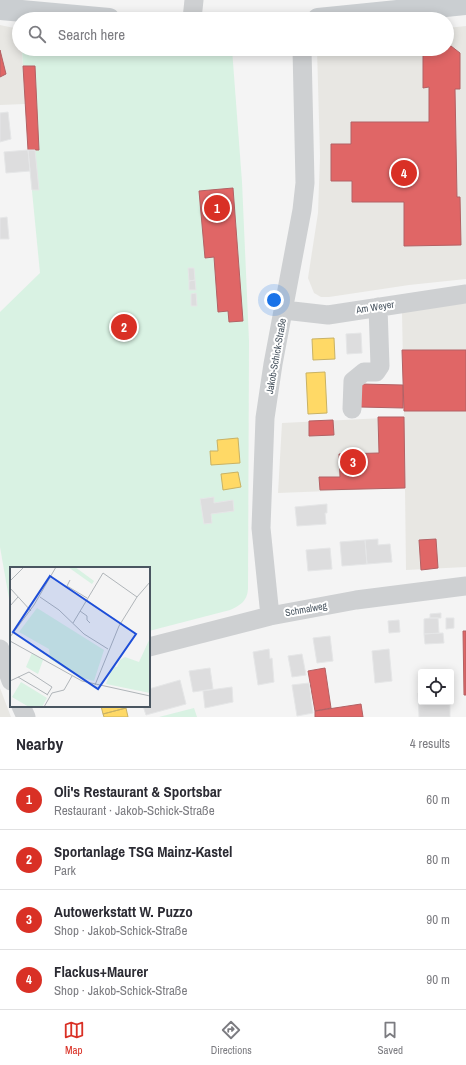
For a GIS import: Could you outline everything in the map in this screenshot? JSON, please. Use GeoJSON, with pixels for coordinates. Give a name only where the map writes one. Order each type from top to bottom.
{"type":"FeatureCollection","features":[{"type":"Feature","properties":{"kind":"main road"},"geometry":{"type":"LineString","coordinates":[[387,12],[466,4]]}},
{"type":"Feature","properties":{"kind":"main road"},"geometry":{"type":"LineString","coordinates":[[0,9],[33,12]]}},
{"type":"Feature","properties":{"kind":"street"},"geometry":{"type":"LineString","coordinates":[[193,12],[194,0]]}},
{"type":"Feature","properties":{"kind":"street","name":"Jakob-Schick-Straße"},"geometry":{"type":"LineString","coordinates":[[270,616],[261,528],[265,426],[272,364],[284,310],[302,210],[305,183],[302,56]]}},
{"type":"Feature","properties":{"kind":"street","name":"Am Weyer"},"geometry":{"type":"LineString","coordinates":[[284,310],[328,315],[466,294]]}},
{"type":"Feature","properties":{"kind":"street"},"geometry":{"type":"LineString","coordinates":[[352,408],[353,381],[364,372],[376,372],[380,366],[378,307]]}},
{"type":"Feature","properties":{"kind":"street","name":"Schmalweg"},"geometry":{"type":"LineString","coordinates":[[150,647],[270,616],[356,600],[466,586]]}},
{"type":"Feature","properties":{"kind":"street"},"geometry":{"type":"LineString","coordinates":[[0,649],[10,678]]}},
{"type":"Feature","properties":{"kind":"street"},"geometry":{"type":"LineString","coordinates":[[21,707],[26,717]]}},
{"type":"Feature","properties":{"kind":"shaded area"},"geometry":{"type":"Polygon","coordinates":[[[0,25],[12,28],[12,56],[22,56],[25,104],[0,105],[0,25]]]}},
{"type":"Feature","properties":{"kind":"shaded area"},"geometry":{"type":"Polygon","coordinates":[[[466,26],[466,279],[321,297],[314,293],[308,278],[318,213],[320,156],[317,56],[454,56],[454,27],[466,26]]]}},
{"type":"Feature","properties":{"kind":"shaded area"},"geometry":{"type":"Polygon","coordinates":[[[466,303],[466,567],[406,570],[405,488],[278,493],[282,423],[404,417],[402,312],[466,303]]]}},
{"type":"Feature","properties":{"kind":"shaded area"},"geometry":{"type":"Polygon","coordinates":[[[0,688],[11,717],[0,717],[0,688]]]}},
{"type":"Feature","properties":{"kind":"green space"},"geometry":{"type":"Polygon","coordinates":[[[22,56],[233,56],[242,182],[249,341],[248,589],[245,600],[230,610],[150,631],[150,567],[10,567],[10,604],[0,547],[0,312],[40,273],[28,150],[22,56]]]}},
{"type":"Feature","properties":{"kind":"green space"},"geometry":{"type":"Polygon","coordinates":[[[194,708],[197,717],[159,717],[194,708]]]}},
{"type":"Feature","properties":{"kind":"building: Homes"},"geometry":{"type":"Polygon","coordinates":[[[334,338],[335,359],[313,360],[312,339],[334,338]]]}},
{"type":"Feature","properties":{"kind":"building: Homes"},"geometry":{"type":"Polygon","coordinates":[[[325,372],[327,413],[308,414],[306,373],[325,372]]]}},
{"type":"Feature","properties":{"kind":"building: Homes"},"geometry":{"type":"Polygon","coordinates":[[[238,438],[240,463],[211,465],[210,451],[218,451],[217,440],[238,438]]]}},
{"type":"Feature","properties":{"kind":"building: Homes"},"geometry":{"type":"Polygon","coordinates":[[[238,472],[241,487],[223,490],[221,474],[238,472]]]}},
{"type":"Feature","properties":{"kind":"building: Homes"},"geometry":{"type":"Polygon","coordinates":[[[101,707],[126,708],[103,714],[101,707]]]}},
{"type":"Feature","properties":{"kind":"building: Homes"},"geometry":{"type":"Polygon","coordinates":[[[126,708],[128,717],[104,717],[103,714],[126,708]]]}},
{"type":"Feature","properties":{"kind":"building: Shops"},"geometry":{"type":"Polygon","coordinates":[[[454,48],[460,53],[460,89],[455,89],[457,197],[460,197],[461,245],[404,246],[404,202],[352,202],[352,181],[331,181],[331,144],[351,144],[351,122],[429,122],[429,87],[423,88],[423,56],[454,56],[454,48]]]}},
{"type":"Feature","properties":{"kind":"building: Shops"},"geometry":{"type":"Polygon","coordinates":[[[0,50],[6,74],[0,77],[0,50]]]}},
{"type":"Feature","properties":{"kind":"building: Shops"},"geometry":{"type":"Polygon","coordinates":[[[23,66],[35,66],[39,150],[28,150],[23,66]]]}},
{"type":"Feature","properties":{"kind":"building: Shops"},"geometry":{"type":"Polygon","coordinates":[[[233,188],[243,321],[229,322],[228,311],[218,312],[214,257],[205,258],[199,191],[233,188]]]}},
{"type":"Feature","properties":{"kind":"building: Shops"},"geometry":{"type":"Polygon","coordinates":[[[402,350],[466,350],[466,411],[404,411],[402,350]]]}},
{"type":"Feature","properties":{"kind":"building: Shops"},"geometry":{"type":"Polygon","coordinates":[[[360,384],[403,385],[403,408],[360,407],[360,384]]]}},
{"type":"Feature","properties":{"kind":"building: Shops"},"geometry":{"type":"Polygon","coordinates":[[[378,417],[404,417],[405,488],[320,490],[319,477],[340,477],[339,454],[379,453],[378,417]]]}},
{"type":"Feature","properties":{"kind":"building: Shops"},"geometry":{"type":"Polygon","coordinates":[[[333,420],[334,435],[309,436],[309,421],[333,420]]]}},
{"type":"Feature","properties":{"kind":"building: Shops"},"geometry":{"type":"Polygon","coordinates":[[[436,539],[438,568],[421,570],[419,540],[436,539]]]}},
{"type":"Feature","properties":{"kind":"building: Shops"},"geometry":{"type":"Polygon","coordinates":[[[463,631],[466,631],[466,695],[464,695],[463,631]]]}},
{"type":"Feature","properties":{"kind":"building: Shops"},"geometry":{"type":"Polygon","coordinates":[[[325,668],[331,708],[315,711],[308,671],[325,668]]]}},
{"type":"Feature","properties":{"kind":"building: Shops"},"geometry":{"type":"Polygon","coordinates":[[[361,704],[363,717],[315,717],[315,711],[361,704]]]}},
{"type":"Feature","properties":{"kind":"building: Other"},"geometry":{"type":"Polygon","coordinates":[[[8,112],[11,139],[0,142],[0,113],[8,112]]]}},
{"type":"Feature","properties":{"kind":"building: Other"},"geometry":{"type":"Polygon","coordinates":[[[28,150],[30,171],[6,173],[4,152],[28,150]]]}},
{"type":"Feature","properties":{"kind":"building: Other"},"geometry":{"type":"Polygon","coordinates":[[[28,150],[35,150],[39,190],[32,190],[28,150]]]}},
{"type":"Feature","properties":{"kind":"building: Other"},"geometry":{"type":"Polygon","coordinates":[[[7,217],[9,239],[0,239],[0,218],[7,217]]]}},
{"type":"Feature","properties":{"kind":"building: Other"},"geometry":{"type":"Polygon","coordinates":[[[188,268],[194,268],[195,280],[189,281],[188,268]]]}},
{"type":"Feature","properties":{"kind":"building: Other"},"geometry":{"type":"Polygon","coordinates":[[[195,280],[196,290],[189,290],[189,281],[195,280]]]}},
{"type":"Feature","properties":{"kind":"building: Other"},"geometry":{"type":"Polygon","coordinates":[[[196,293],[197,306],[191,306],[191,294],[196,293]]]}},
{"type":"Feature","properties":{"kind":"building: Other"},"geometry":{"type":"Polygon","coordinates":[[[361,333],[362,353],[347,354],[346,334],[361,333]]]}},
{"type":"Feature","properties":{"kind":"building: Other"},"geometry":{"type":"Polygon","coordinates":[[[214,497],[214,503],[233,500],[234,511],[211,514],[212,523],[204,524],[200,499],[214,497]]]}},
{"type":"Feature","properties":{"kind":"building: Other"},"geometry":{"type":"Polygon","coordinates":[[[327,504],[327,513],[325,513],[326,524],[297,526],[295,507],[327,504]]]}},
{"type":"Feature","properties":{"kind":"building: Other"},"geometry":{"type":"Polygon","coordinates":[[[378,539],[378,545],[390,544],[392,562],[367,564],[365,540],[378,539]]]}},
{"type":"Feature","properties":{"kind":"building: Other"},"geometry":{"type":"Polygon","coordinates":[[[365,540],[367,564],[342,566],[340,542],[365,540]]]}},
{"type":"Feature","properties":{"kind":"building: Other"},"geometry":{"type":"Polygon","coordinates":[[[330,548],[332,569],[308,571],[306,550],[330,548]]]}},
{"type":"Feature","properties":{"kind":"building: Other"},"geometry":{"type":"Polygon","coordinates":[[[441,613],[441,618],[430,618],[430,614],[441,613]]]}},
{"type":"Feature","properties":{"kind":"building: Other"},"geometry":{"type":"Polygon","coordinates":[[[438,618],[439,633],[424,634],[424,619],[438,618]]]}},
{"type":"Feature","properties":{"kind":"building: Other"},"geometry":{"type":"Polygon","coordinates":[[[446,618],[454,618],[454,628],[446,629],[446,618]]]}},
{"type":"Feature","properties":{"kind":"building: Other"},"geometry":{"type":"Polygon","coordinates":[[[399,620],[400,632],[389,633],[388,621],[399,620]]]}},
{"type":"Feature","properties":{"kind":"building: Other"},"geometry":{"type":"Polygon","coordinates":[[[443,633],[444,643],[425,644],[424,634],[443,633]]]}},
{"type":"Feature","properties":{"kind":"building: Other"},"geometry":{"type":"Polygon","coordinates":[[[330,636],[333,661],[317,663],[313,638],[330,636]]]}},
{"type":"Feature","properties":{"kind":"building: Other"},"geometry":{"type":"Polygon","coordinates":[[[269,649],[270,659],[272,658],[274,682],[258,685],[253,652],[269,649]]]}},
{"type":"Feature","properties":{"kind":"building: Other"},"geometry":{"type":"Polygon","coordinates":[[[389,649],[392,681],[375,683],[372,651],[389,649]]]}},
{"type":"Feature","properties":{"kind":"building: Other"},"geometry":{"type":"Polygon","coordinates":[[[302,654],[306,675],[292,677],[288,656],[302,654]]]}},
{"type":"Feature","properties":{"kind":"building: Other"},"geometry":{"type":"Polygon","coordinates":[[[210,668],[213,689],[193,692],[189,671],[210,668]]]}},
{"type":"Feature","properties":{"kind":"building: Other"},"geometry":{"type":"Polygon","coordinates":[[[180,680],[186,704],[146,715],[143,707],[150,707],[150,689],[180,680]]]}},
{"type":"Feature","properties":{"kind":"building: Other"},"geometry":{"type":"Polygon","coordinates":[[[309,683],[313,713],[297,716],[292,685],[309,683]]]}},
{"type":"Feature","properties":{"kind":"building: Other"},"geometry":{"type":"Polygon","coordinates":[[[232,687],[233,702],[205,708],[203,691],[232,687]]]}},
{"type":"Feature","properties":{"kind":"building: Other"},"geometry":{"type":"Polygon","coordinates":[[[418,705],[450,705],[450,717],[419,717],[418,705]]]}},
{"type":"Feature","properties":{"kind":"place","name":"Flackus+Maurer"},"geometry":{"type":"Point","coordinates":[404,173]}},
{"type":"Feature","properties":{"kind":"place","name":"Oli's Restaurant & Sportsbar"},"geometry":{"type":"Point","coordinates":[217,208]}},
{"type":"Feature","properties":{"kind":"place","name":"Sportanlage TSG Mainz-Kastel"},"geometry":{"type":"Point","coordinates":[124,327]}},
{"type":"Feature","properties":{"kind":"place","name":"Autowerkstatt W. Puzzo"},"geometry":{"type":"Point","coordinates":[353,462]}}]}
